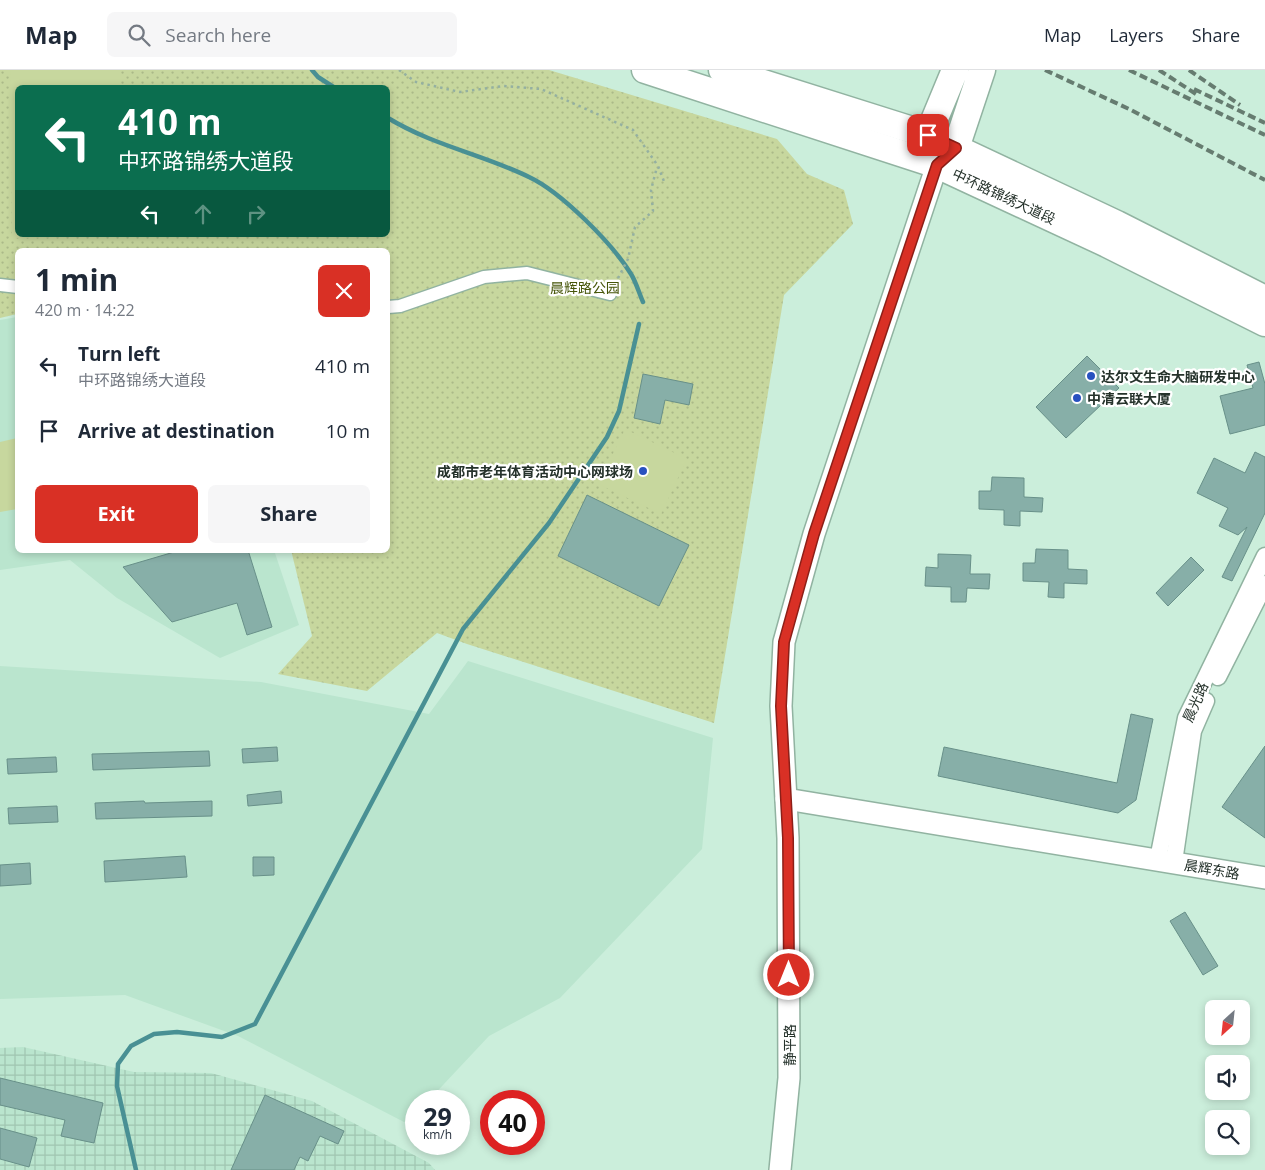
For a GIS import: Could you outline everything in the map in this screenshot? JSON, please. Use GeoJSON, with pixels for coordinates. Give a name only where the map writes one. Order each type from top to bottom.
{"type":"FeatureCollection","features":[{"type":"Feature","properties":{"kind":"main road","name":"中环路锦绣大道段"},"geometry":{"type":"LineString","coordinates":[[646,70],[946,157],[1117,224],[1265,299]]}},
{"type":"Feature","properties":{"kind":"main road"},"geometry":{"type":"LineString","coordinates":[[722,70],[928,135],[946,157],[982,70]]}},
{"type":"Feature","properties":{"kind":"main road"},"geometry":{"type":"LineString","coordinates":[[928,135],[955,70]]}},
{"type":"Feature","properties":{"kind":"main road","name":"中环路锦绣大道段"},"geometry":{"type":"LineString","coordinates":[[946,157],[1107,244],[1265,323]]}},
{"type":"Feature","properties":{"kind":"street","name":"静平路"},"geometry":{"type":"LineString","coordinates":[[780,1170],[789,1078],[786,799],[781,706],[784,642],[814,534],[946,157]]}},
{"type":"Feature","properties":{"kind":"street"},"geometry":{"type":"LineString","coordinates":[[390,307],[400,306],[484,277],[527,273],[610,294]]}},
{"type":"Feature","properties":{"kind":"street"},"geometry":{"type":"LineString","coordinates":[[0,285],[15,287]]}},
{"type":"Feature","properties":{"kind":"street","name":"晨光路"},"geometry":{"type":"LineString","coordinates":[[1166,861],[1186,718],[1265,556]]}},
{"type":"Feature","properties":{"kind":"street","name":"晨光路"},"geometry":{"type":"LineString","coordinates":[[1166,861],[1193,731],[1265,584]]}},
{"type":"Feature","properties":{"kind":"street","name":"晨辉东路"},"geometry":{"type":"LineString","coordinates":[[786,799],[1265,878]]}},
{"type":"Feature","properties":{"kind":"path"},"geometry":{"type":"LineString","coordinates":[[399,70],[416,82],[460,92],[503,86],[541,89],[633,130],[658,166],[665,184]]}},
{"type":"Feature","properties":{"kind":"path"},"geometry":{"type":"LineString","coordinates":[[620,274],[628,259],[635,227],[653,211],[650,190],[658,166]]}},
{"type":"Feature","properties":{"kind":"shaded area"},"geometry":{"type":"Polygon","coordinates":[[[15,317],[15,553],[275,553],[299,625],[220,658],[117,598],[70,560],[0,570],[0,320],[15,317]]]}},
{"type":"Feature","properties":{"kind":"shaded area"},"geometry":{"type":"Polygon","coordinates":[[[468,661],[713,738],[702,849],[560,998],[489,1036],[438,1090],[405,1090],[405,1121],[238,1036],[125,995],[0,999],[0,666],[261,682],[429,714],[468,661]]]}},
{"type":"Feature","properties":{"kind":"shaded area"},"geometry":{"type":"Polygon","coordinates":[[[23,1047],[134,1072],[211,1073],[312,1101],[405,1150],[405,1155],[414,1155],[429,1163],[435,1170],[0,1170],[0,1048],[23,1047]]]}},
{"type":"Feature","properties":{"kind":"green space","name":"晨辉路公园"},"geometry":{"type":"Polygon","coordinates":[[[0,70],[549,70],[777,139],[807,174],[844,190],[853,224],[784,295],[714,723],[437,633],[367,691],[278,674],[312,636],[292,553],[390,553],[390,248],[15,248],[15,314],[0,318],[0,70]]]}},
{"type":"Feature","properties":{"kind":"green space"},"geometry":{"type":"Polygon","coordinates":[[[10,70],[121,70],[121,85],[15,85],[15,237],[68,237],[12,238],[10,70]]]}},
{"type":"Feature","properties":{"kind":"green space","name":"成都市老年体育活动中心网球场"},"geometry":{"type":"Polygon","coordinates":[[[625,429],[687,459],[661,514],[598,484],[625,429]]]}},
{"type":"Feature","properties":{"kind":"green space"},"geometry":{"type":"Polygon","coordinates":[[[15,438],[15,509],[0,512],[0,442],[15,438]]]}},
{"type":"Feature","properties":{"kind":"building","name":"中清云联大厦"},"geometry":{"type":"Polygon","coordinates":[[[1087,356],[1119,388],[1066,438],[1036,407],[1087,356]]]}},
{"type":"Feature","properties":{"kind":"building"},"geometry":{"type":"Polygon","coordinates":[[[1259,362],[1265,384],[1265,425],[1230,434],[1220,396],[1253,388],[1247,365],[1259,362]]]}},
{"type":"Feature","properties":{"kind":"building"},"geometry":{"type":"Polygon","coordinates":[[[643,374],[693,384],[689,405],[665,400],[660,424],[634,418],[643,374]]]}},
{"type":"Feature","properties":{"kind":"building"},"geometry":{"type":"Polygon","coordinates":[[[1255,452],[1265,457],[1265,513],[1232,581],[1222,577],[1247,527],[1238,535],[1219,526],[1228,508],[1197,493],[1214,458],[1245,473],[1255,452]]]}},
{"type":"Feature","properties":{"kind":"building"},"geometry":{"type":"Polygon","coordinates":[[[992,477],[1024,478],[1024,497],[1043,498],[1042,512],[1020,511],[1020,526],[1004,525],[1004,510],[979,509],[979,491],[991,491],[992,477]]]}},
{"type":"Feature","properties":{"kind":"building"},"geometry":{"type":"Polygon","coordinates":[[[587,495],[689,545],[659,606],[558,556],[587,495]]]}},
{"type":"Feature","properties":{"kind":"building"},"geometry":{"type":"Polygon","coordinates":[[[1036,549],[1068,550],[1068,569],[1087,570],[1087,584],[1064,583],[1064,598],[1048,597],[1049,582],[1023,581],[1023,563],[1035,563],[1036,549]]]}},
{"type":"Feature","properties":{"kind":"building"},"geometry":{"type":"Polygon","coordinates":[[[171,553],[249,553],[272,627],[247,635],[237,603],[172,622],[123,567],[171,553]]]}},
{"type":"Feature","properties":{"kind":"building"},"geometry":{"type":"Polygon","coordinates":[[[938,554],[971,555],[970,574],[990,574],[989,589],[967,588],[966,602],[951,602],[951,587],[925,586],[926,567],[938,568],[938,554]]]}},
{"type":"Feature","properties":{"kind":"building"},"geometry":{"type":"Polygon","coordinates":[[[1191,557],[1204,570],[1168,606],[1156,593],[1191,557]]]}},
{"type":"Feature","properties":{"kind":"building"},"geometry":{"type":"Polygon","coordinates":[[[1131,714],[1153,719],[1136,800],[1118,813],[938,776],[944,747],[1117,783],[1131,714]]]}},
{"type":"Feature","properties":{"kind":"building"},"geometry":{"type":"Polygon","coordinates":[[[1265,746],[1265,838],[1222,807],[1265,746]]]}},
{"type":"Feature","properties":{"kind":"building"},"geometry":{"type":"Polygon","coordinates":[[[277,747],[278,761],[243,763],[242,749],[277,747]]]}},
{"type":"Feature","properties":{"kind":"building"},"geometry":{"type":"Polygon","coordinates":[[[209,751],[210,766],[93,770],[92,754],[209,751]]]}},
{"type":"Feature","properties":{"kind":"building"},"geometry":{"type":"Polygon","coordinates":[[[56,757],[57,772],[8,774],[7,759],[56,757]]]}},
{"type":"Feature","properties":{"kind":"building"},"geometry":{"type":"Polygon","coordinates":[[[281,791],[282,803],[248,806],[247,795],[281,791]]]}},
{"type":"Feature","properties":{"kind":"building"},"geometry":{"type":"Polygon","coordinates":[[[144,801],[145,803],[212,801],[212,816],[96,819],[95,803],[144,801]]]}},
{"type":"Feature","properties":{"kind":"building"},"geometry":{"type":"Polygon","coordinates":[[[57,806],[58,822],[9,824],[8,808],[57,806]]]}},
{"type":"Feature","properties":{"kind":"building"},"geometry":{"type":"Polygon","coordinates":[[[185,856],[187,877],[105,882],[104,861],[185,856]]]}},
{"type":"Feature","properties":{"kind":"building"},"geometry":{"type":"Polygon","coordinates":[[[253,857],[274,857],[274,875],[253,876],[253,857]]]}},
{"type":"Feature","properties":{"kind":"building"},"geometry":{"type":"Polygon","coordinates":[[[30,863],[31,884],[0,886],[0,865],[30,863]]]}},
{"type":"Feature","properties":{"kind":"building"},"geometry":{"type":"Polygon","coordinates":[[[1185,912],[1218,966],[1203,975],[1170,921],[1185,912]]]}},
{"type":"Feature","properties":{"kind":"building"},"geometry":{"type":"Polygon","coordinates":[[[0,1078],[103,1103],[94,1143],[61,1136],[65,1120],[0,1105],[0,1078]]]}},
{"type":"Feature","properties":{"kind":"building"},"geometry":{"type":"Polygon","coordinates":[[[265,1095],[344,1131],[338,1144],[320,1136],[308,1161],[300,1157],[294,1170],[231,1170],[265,1095]]]}},
{"type":"Feature","properties":{"kind":"building"},"geometry":{"type":"Polygon","coordinates":[[[0,1128],[37,1138],[29,1167],[0,1159],[0,1128]]]}},
{"type":"Feature","properties":{"kind":"waterway"},"geometry":{"type":"LineString","coordinates":[[312,70],[318,77],[330,85]]}},
{"type":"Feature","properties":{"kind":"waterway"},"geometry":{"type":"LineString","coordinates":[[390,119],[423,136],[529,177],[556,194],[612,248],[631,274],[643,302]]}},
{"type":"Feature","properties":{"kind":"waterway"},"geometry":{"type":"LineString","coordinates":[[136,1170],[117,1086],[118,1064],[131,1046],[154,1034],[177,1032],[222,1037],[255,1024],[463,629],[549,523],[607,437],[619,411],[639,324]]}},
{"type":"Feature","properties":{"kind":"railway"},"geometry":{"type":"LineString","coordinates":[[1045,70],[1129,109],[1265,180]]}},
{"type":"Feature","properties":{"kind":"railway"},"geometry":{"type":"LineString","coordinates":[[1129,70],[1265,135]]}},
{"type":"Feature","properties":{"kind":"railway"},"geometry":{"type":"LineString","coordinates":[[1159,70],[1199,96]]}},
{"type":"Feature","properties":{"kind":"railway"},"geometry":{"type":"LineString","coordinates":[[1189,70],[1240,105]]}},
{"type":"Feature","properties":{"kind":"railway"},"geometry":{"type":"LineString","coordinates":[[1194,89],[1265,123]]}},
{"type":"Feature","properties":{"kind":"place","name":"达尔文生命大脑研发中心"},"geometry":{"type":"Point","coordinates":[1091,376]}},
{"type":"Feature","properties":{"kind":"place","name":"中清云联大厦"},"geometry":{"type":"Point","coordinates":[1077,398]}},
{"type":"Feature","properties":{"kind":"place","name":"成都市老年体育活动中心网球场"},"geometry":{"type":"Point","coordinates":[643,471]}},
{"type":"Feature","properties":{"kind":"route"},"geometry":{"type":"LineString","coordinates":[[789,975],[788,838],[781,706],[784,642],[814,534],[937,165],[956,148],[928,135]]}}]}
